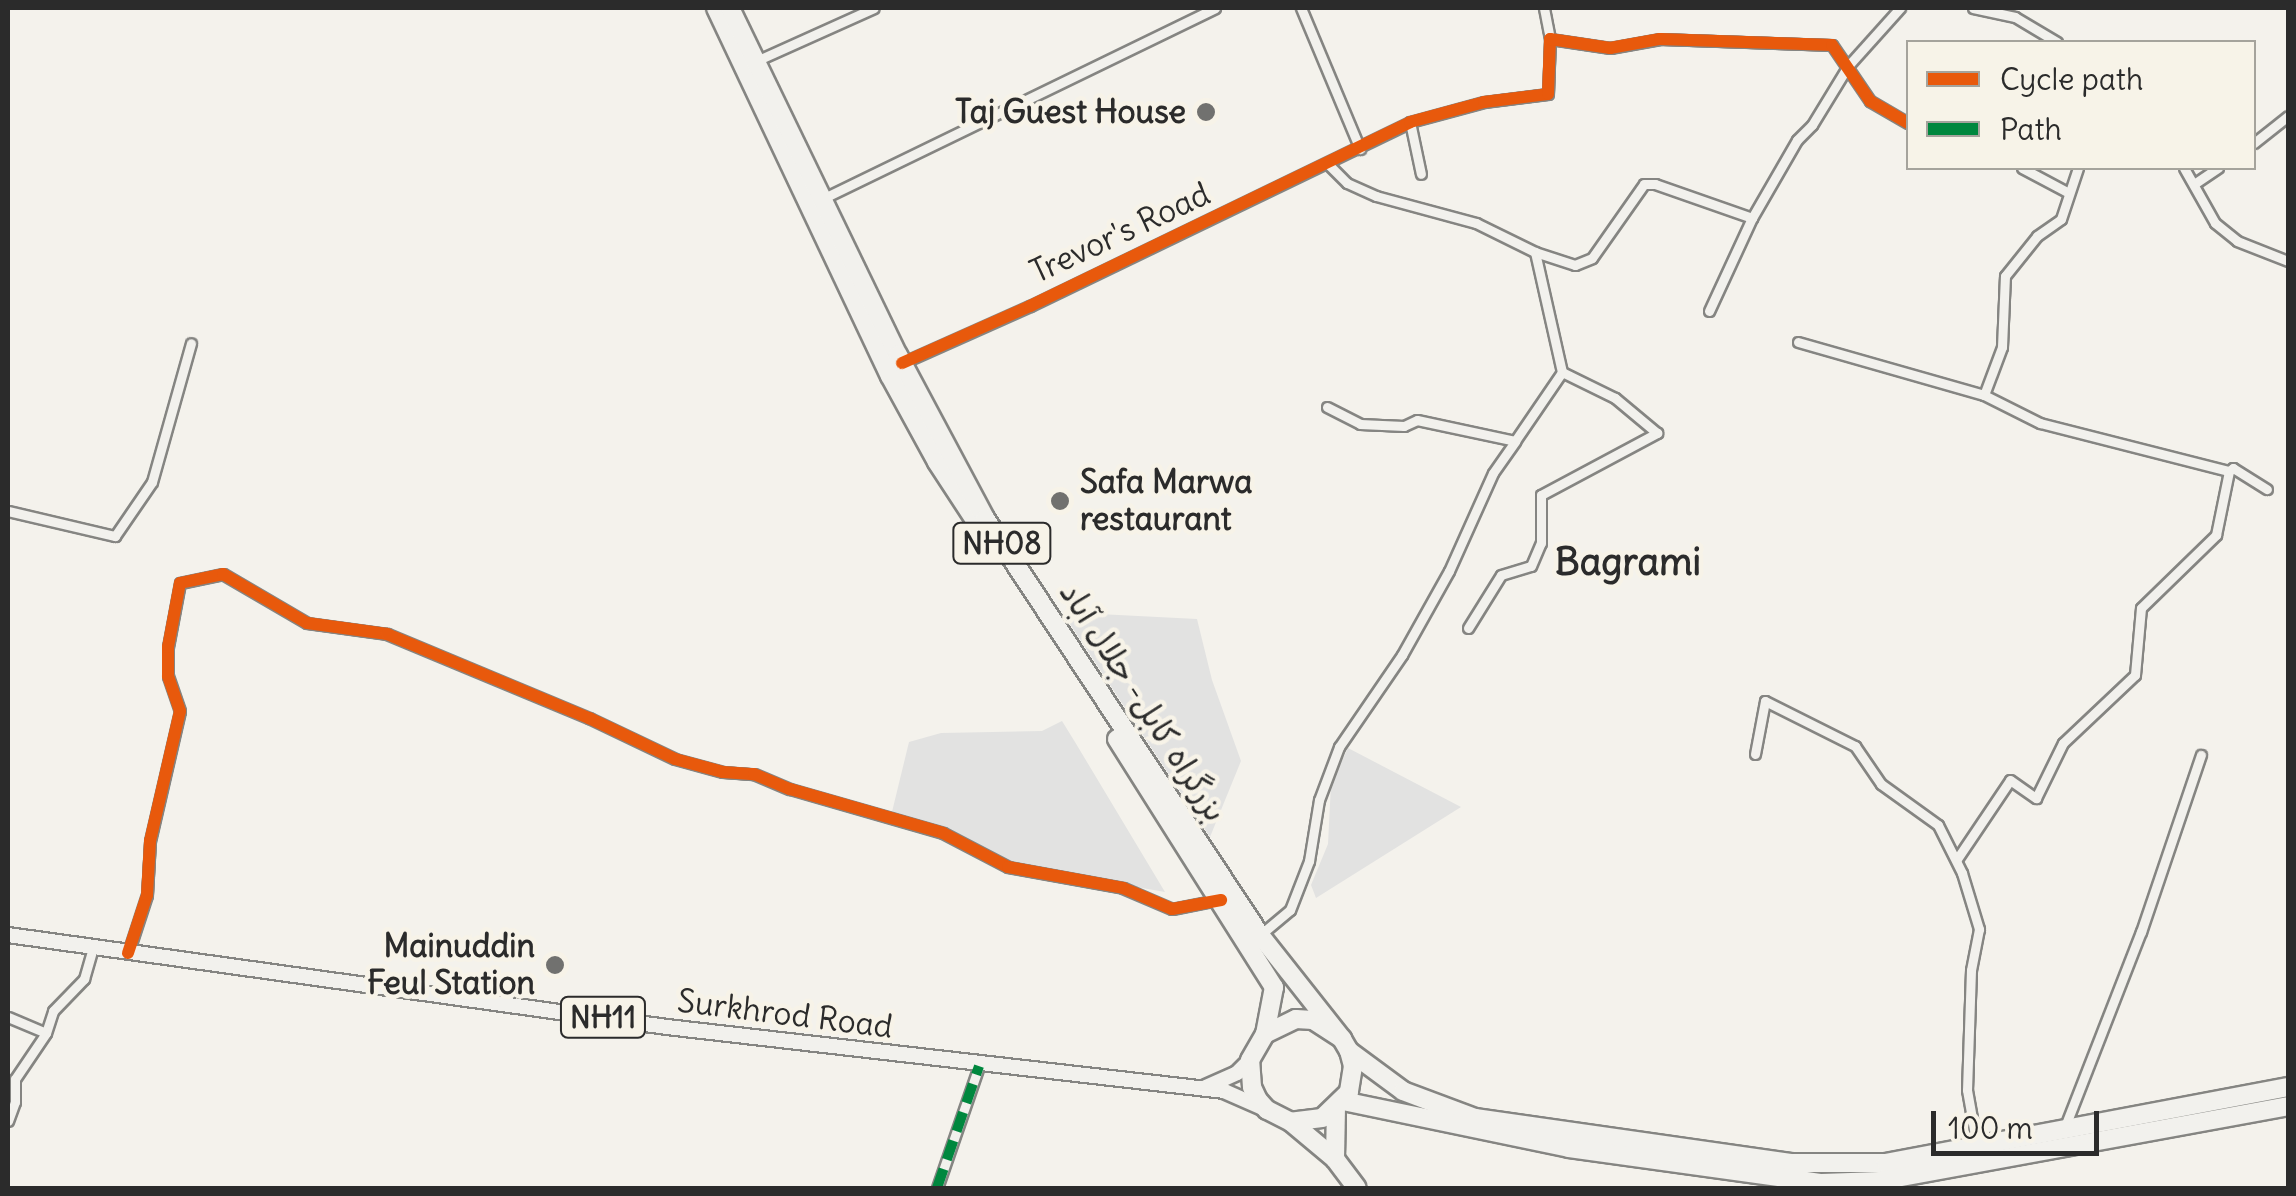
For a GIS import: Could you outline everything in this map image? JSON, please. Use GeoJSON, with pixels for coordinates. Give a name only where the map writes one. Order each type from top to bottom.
{"type":"FeatureCollection","features":[{"type":"Feature","properties":{"kind":"highway","name":"بزرگراه کابل- جلال آباد"},"geometry":{"type":"LineString","coordinates":[[716,8],[890,376],[936,462],[1274,987],[1264,1034],[1250,1060]]}},
{"type":"Feature","properties":{"kind":"highway","name":"بزرگراه کابل- جلال آباد"},"geometry":{"type":"LineString","coordinates":[[730,8],[902,362],[985,518],[1260,936],[1346,1045]]}},
{"type":"Feature","properties":{"kind":"highway","name":"بزرگراه کابل- جلال آباد"},"geometry":{"type":"LineString","coordinates":[[1264,1034],[1279,1024],[1313,1020],[1383,1080],[1434,1106],[1571,1142]]}},
{"type":"Feature","properties":{"kind":"highway"},"geometry":{"type":"LineString","coordinates":[[1335,1159],[1340,1105],[1352,1080],[1346,1045]]}},
{"type":"Feature","properties":{"kind":"highway"},"geometry":{"type":"LineString","coordinates":[[1250,1060],[1252,1087],[1267,1110],[1291,1122],[1335,1159],[1357,1188]]}},
{"type":"Feature","properties":{"kind":"highway","name":"بزرگراه کابل- جلال آباد"},"geometry":{"type":"LineString","coordinates":[[1979,1155],[2064,1129],[2288,1087]]}},
{"type":"Feature","properties":{"kind":"highway","name":"بزرگراه کابل- جلال آباد"},"geometry":{"type":"LineString","coordinates":[[1291,1122],[1307,1122],[1340,1105],[1571,1142],[1827,1165],[1979,1155],[2288,1106]]}},
{"type":"Feature","properties":{"kind":"main road","name":"Surkhrod Road"},"geometry":{"type":"LineString","coordinates":[[8,935],[979,1066],[1201,1088],[1247,1098],[1267,1110]]}},
{"type":"Feature","properties":{"kind":"main road"},"geometry":{"type":"LineString","coordinates":[[1201,1088],[1220,1084],[1250,1060]]}},
{"type":"Feature","properties":{"kind":"street"},"geometry":{"type":"LineString","coordinates":[[756,61],[874,8]]}},
{"type":"Feature","properties":{"kind":"street"},"geometry":{"type":"LineString","coordinates":[[822,199],[1215,8]]}},
{"type":"Feature","properties":{"kind":"street"},"geometry":{"type":"LineString","coordinates":[[1302,8],[1360,149]]}},
{"type":"Feature","properties":{"kind":"street"},"geometry":{"type":"LineString","coordinates":[[1544,8],[1550,39],[1610,48],[1660,39],[1758,46],[1832,45],[1870,102],[1906,122]]}},
{"type":"Feature","properties":{"kind":"street"},"geometry":{"type":"LineString","coordinates":[[1709,311],[1752,218],[1848,66],[1900,8]]}},
{"type":"Feature","properties":{"kind":"street"},"geometry":{"type":"LineString","coordinates":[[1973,8],[2016,18],[2054,40]]}},
{"type":"Feature","properties":{"kind":"street","name":"Trevor's Road"},"geometry":{"type":"LineString","coordinates":[[902,362],[1360,149],[1410,122],[1484,102],[1548,94],[1550,39]]}},
{"type":"Feature","properties":{"kind":"street"},"geometry":{"type":"LineString","coordinates":[[2256,141],[2288,116]]}},
{"type":"Feature","properties":{"kind":"street"},"geometry":{"type":"LineString","coordinates":[[1410,122],[1421,174]]}},
{"type":"Feature","properties":{"kind":"street"},"geometry":{"type":"LineString","coordinates":[[1328,164],[1347,182],[1376,196],[1476,222],[1536,252],[1584,264],[1604,244],[1644,184],[1651,182],[1752,218]]}},
{"type":"Feature","properties":{"kind":"street"},"geometry":{"type":"LineString","coordinates":[[2026,170],[2069,193]]}},
{"type":"Feature","properties":{"kind":"street"},"geometry":{"type":"LineString","coordinates":[[1984,395],[2002,347],[2005,276],[2037,236],[2061,219],[2077,170]]}},
{"type":"Feature","properties":{"kind":"street"},"geometry":{"type":"LineString","coordinates":[[2185,170],[2216,223],[2238,241],[2288,262]]}},
{"type":"Feature","properties":{"kind":"street"},"geometry":{"type":"LineString","coordinates":[[2194,184],[2215,170]]}},
{"type":"Feature","properties":{"kind":"street"},"geometry":{"type":"LineString","coordinates":[[1260,936],[1290,910],[1309,861],[1320,800],[1338,747],[1402,654],[1449,571],[1493,474],[1562,372],[1536,252]]}},
{"type":"Feature","properties":{"kind":"street"},"geometry":{"type":"LineString","coordinates":[[8,510],[116,536],[156,471],[163,432],[191,342]]}},
{"type":"Feature","properties":{"kind":"street"},"geometry":{"type":"LineString","coordinates":[[1798,342],[1984,395],[2040,422],[2229,471],[2233,468],[2266,489]]}},
{"type":"Feature","properties":{"kind":"street"},"geometry":{"type":"LineString","coordinates":[[1468,628],[1501,574],[1531,566],[1540,544],[1541,495],[1657,433],[1615,398],[1562,372]]}},
{"type":"Feature","properties":{"kind":"street"},"geometry":{"type":"LineString","coordinates":[[1327,408],[1360,424],[1404,426],[1418,420],[1516,440]]}},
{"type":"Feature","properties":{"kind":"street"},"geometry":{"type":"LineString","coordinates":[[1957,859],[2010,780],[2036,798],[2063,743],[2135,675],[2141,608],[2216,536],[2229,471]]}},
{"type":"Feature","properties":{"kind":"street"},"geometry":{"type":"LineString","coordinates":[[128,953],[147,895],[150,841],[180,710],[168,676],[168,647],[180,584],[223,574],[307,623],[387,634],[675,759],[723,772],[754,774],[790,790],[943,833],[1008,867],[1123,888],[1172,908],[1221,900]]}},
{"type":"Feature","properties":{"kind":"street"},"geometry":{"type":"LineString","coordinates":[[1755,754],[1765,702],[1855,746],[1880,784],[1938,825],[1957,859],[1979,929],[1971,970],[1967,1090],[1979,1155]]}},
{"type":"Feature","properties":{"kind":"street"},"geometry":{"type":"LineString","coordinates":[[2064,1129],[2141,932],[2201,755]]}},
{"type":"Feature","properties":{"kind":"street"},"geometry":{"type":"LineString","coordinates":[[8,1120],[16,1079],[46,1033],[50,1016],[84,978],[93,948]]}},
{"type":"Feature","properties":{"kind":"street"},"geometry":{"type":"LineString","coordinates":[[8,1017],[46,1033]]}},
{"type":"Feature","properties":{"kind":"street"},"geometry":{"type":"LineString","coordinates":[[937,1188],[979,1066]]}},
{"type":"Feature","properties":{"kind":"shaded area"},"geometry":{"type":"Polygon","coordinates":[[[1079,613],[1197,619],[1212,680],[1241,761],[1210,837],[1070,624],[1079,613]]]}},
{"type":"Feature","properties":{"kind":"shaded area"},"geometry":{"type":"Polygon","coordinates":[[[1062,721],[1165,892],[1001,863],[943,831],[891,816],[909,742],[941,733],[1042,731],[1062,721]]]}},
{"type":"Feature","properties":{"kind":"shaded area"},"geometry":{"type":"Polygon","coordinates":[[[1348,748],[1461,807],[1316,898],[1311,885],[1328,844],[1331,784],[1348,748]]]}},
{"type":"Feature","properties":{"kind":"marked path"},"geometry":{"type":"LineString","coordinates":[[937,1188],[979,1066]]}},
{"type":"Feature","properties":{"kind":"cycle path"},"geometry":{"type":"LineString","coordinates":[[902,363],[1030,306],[1410,122],[1484,102],[1548,94],[1550,39],[1610,48],[1660,39],[1832,45],[1870,101],[1906,122]]}},
{"type":"Feature","properties":{"kind":"cycle path"},"geometry":{"type":"LineString","coordinates":[[128,953],[147,895],[150,841],[180,711],[168,676],[168,647],[180,583],[223,574],[307,623],[387,634],[589,718],[675,759],[723,772],[754,774],[790,789],[943,833],[1008,867],[1123,888],[1172,909],[1221,900]]}},
{"type":"Feature","properties":{"kind":"place","name":"Taj Guest House"},"geometry":{"type":"Point","coordinates":[1206,112]}},
{"type":"Feature","properties":{"kind":"place","name":"Safa Marwa restaurant"},"geometry":{"type":"Point","coordinates":[1060,501]}},
{"type":"Feature","properties":{"kind":"place","name":"Mainuddin Feul Station"},"geometry":{"type":"Point","coordinates":[555,965]}},
{"type":"Feature","properties":{"kind":"district","name":"Bagrami"},"geometry":{"type":"Point","coordinates":[1628,562]}}]}
